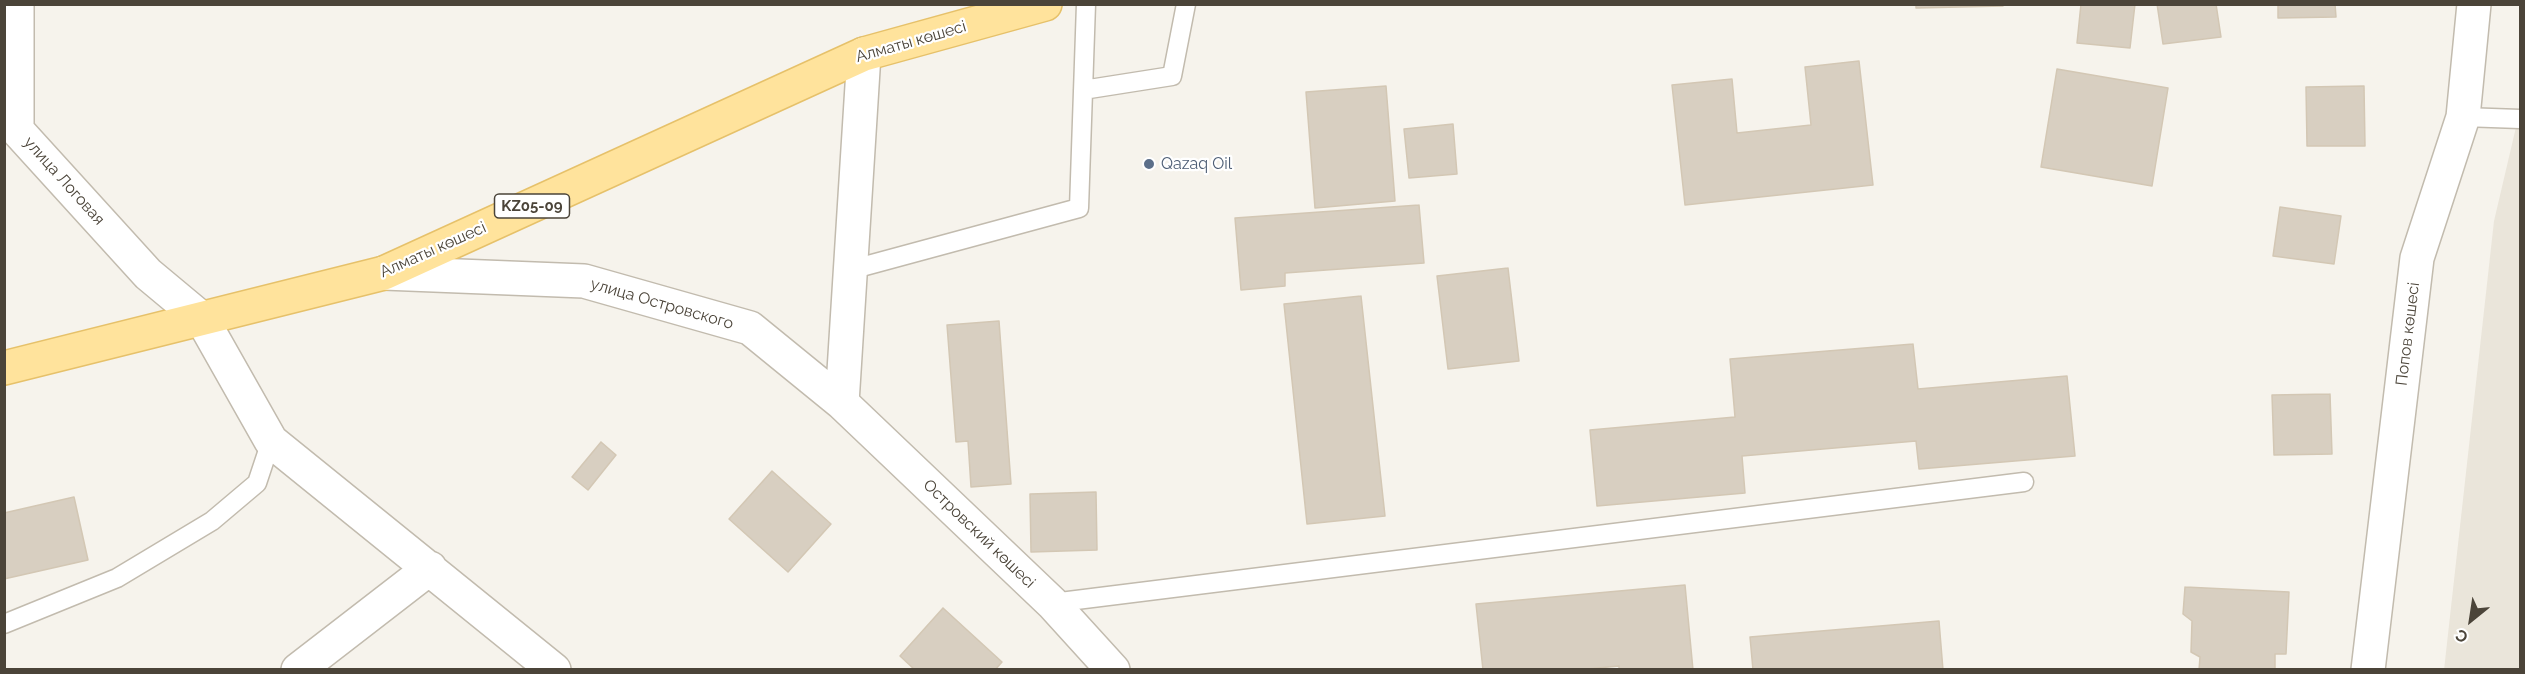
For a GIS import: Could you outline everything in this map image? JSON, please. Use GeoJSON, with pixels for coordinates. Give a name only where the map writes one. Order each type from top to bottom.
{"type":"FeatureCollection","features":[{"type":"Feature","properties":{"kind":"main road","name":"Алматы көшесі"},"geometry":{"type":"LineString","coordinates":[[4,368],[384,273],[864,54],[1045,4]]}},
{"type":"Feature","properties":{"kind":"street","name":"улица Логовая"},"geometry":{"type":"LineString","coordinates":[[17,4],[17,130],[148,274],[202,319]]}},
{"type":"Feature","properties":{"kind":"street","name":"Попов көшесі"},"geometry":{"type":"LineString","coordinates":[[2368,669],[2418,258],[2463,117],[2474,4]]}},
{"type":"Feature","properties":{"kind":"street"},"geometry":{"type":"LineString","coordinates":[[842,403],[864,54]]}},
{"type":"Feature","properties":{"kind":"street","name":"улица Островского"},"geometry":{"type":"LineString","coordinates":[[384,273],[584,281],[750,328],[842,403]]}},
{"type":"Feature","properties":{"kind":"street"},"geometry":{"type":"LineString","coordinates":[[202,319],[271,441],[554,669]]}},
{"type":"Feature","properties":{"kind":"street","name":"Островский көшесі"},"geometry":{"type":"LineString","coordinates":[[842,403],[1052,603],[1113,669]]}},
{"type":"Feature","properties":{"kind":"street"},"geometry":{"type":"LineString","coordinates":[[298,669],[430,568]]}},
{"type":"Feature","properties":{"kind":"lane"},"geometry":{"type":"LineString","coordinates":[[850,270],[1079,208],[1086,4]]}},
{"type":"Feature","properties":{"kind":"lane"},"geometry":{"type":"LineString","coordinates":[[1083,90],[1172,76],[1186,4]]}},
{"type":"Feature","properties":{"kind":"lane"},"geometry":{"type":"LineString","coordinates":[[2463,117],[2520,119]]}},
{"type":"Feature","properties":{"kind":"lane"},"geometry":{"type":"LineString","coordinates":[[4,624],[117,578],[212,521],[257,483],[271,441]]}},
{"type":"Feature","properties":{"kind":"lane"},"geometry":{"type":"LineString","coordinates":[[1052,603],[2024,482]]}},
{"type":"Feature","properties":{"kind":"shaded area"},"geometry":{"type":"Polygon","coordinates":[[[2520,110],[2520,669],[2444,670],[2494,221],[2520,110]]]}},
{"type":"Feature","properties":{"kind":"building"},"geometry":{"type":"Polygon","coordinates":[[[1916,4],[2003,4],[2003,6],[1916,8],[1916,4]]]}},
{"type":"Feature","properties":{"kind":"building"},"geometry":{"type":"Polygon","coordinates":[[[2081,4],[2135,4],[2130,48],[2077,43],[2081,4]]]}},
{"type":"Feature","properties":{"kind":"building"},"geometry":{"type":"Polygon","coordinates":[[[2157,4],[2216,4],[2221,37],[2163,44],[2157,4]]]}},
{"type":"Feature","properties":{"kind":"building"},"geometry":{"type":"Polygon","coordinates":[[[2278,4],[2335,4],[2336,17],[2278,18],[2278,4]]]}},
{"type":"Feature","properties":{"kind":"building"},"geometry":{"type":"Polygon","coordinates":[[[1859,61],[1873,185],[1685,205],[1672,85],[1732,79],[1737,133],[1811,125],[1805,67],[1859,61]]]}},
{"type":"Feature","properties":{"kind":"building"},"geometry":{"type":"Polygon","coordinates":[[[2057,69],[2168,88],[2152,186],[2041,167],[2057,69]]]}},
{"type":"Feature","properties":{"kind":"building"},"geometry":{"type":"Polygon","coordinates":[[[1386,86],[1395,201],[1315,208],[1306,92],[1386,86]]]}},
{"type":"Feature","properties":{"kind":"building"},"geometry":{"type":"Polygon","coordinates":[[[2364,86],[2365,146],[2307,146],[2306,87],[2364,86]]]}},
{"type":"Feature","properties":{"kind":"building"},"geometry":{"type":"Polygon","coordinates":[[[1453,124],[1457,174],[1409,178],[1404,129],[1453,124]]]}},
{"type":"Feature","properties":{"kind":"building"},"geometry":{"type":"Polygon","coordinates":[[[1419,205],[1424,263],[1285,273],[1285,286],[1241,290],[1235,218],[1419,205]]]}},
{"type":"Feature","properties":{"kind":"building"},"geometry":{"type":"Polygon","coordinates":[[[2280,207],[2341,216],[2334,264],[2273,256],[2280,207]]]}},
{"type":"Feature","properties":{"kind":"building"},"geometry":{"type":"Polygon","coordinates":[[[1508,268],[1519,361],[1448,369],[1437,276],[1508,268]]]}},
{"type":"Feature","properties":{"kind":"building"},"geometry":{"type":"Polygon","coordinates":[[[1361,296],[1385,516],[1307,524],[1284,304],[1361,296]]]}},
{"type":"Feature","properties":{"kind":"building"},"geometry":{"type":"Polygon","coordinates":[[[999,321],[1011,484],[971,487],[968,441],[956,442],[947,325],[999,321]]]}},
{"type":"Feature","properties":{"kind":"building"},"geometry":{"type":"Polygon","coordinates":[[[1913,344],[1918,389],[2067,376],[2075,456],[1919,469],[1916,441],[1742,456],[1745,493],[1597,506],[1590,430],[1735,417],[1730,359],[1913,344]]]}},
{"type":"Feature","properties":{"kind":"building"},"geometry":{"type":"Polygon","coordinates":[[[2330,394],[2332,454],[2274,455],[2272,395],[2330,394]]]}},
{"type":"Feature","properties":{"kind":"building"},"geometry":{"type":"Polygon","coordinates":[[[601,442],[616,455],[588,490],[572,477],[601,442]]]}},
{"type":"Feature","properties":{"kind":"building"},"geometry":{"type":"Polygon","coordinates":[[[772,471],[831,524],[788,572],[729,519],[772,471]]]}},
{"type":"Feature","properties":{"kind":"building"},"geometry":{"type":"Polygon","coordinates":[[[1096,492],[1097,550],[1031,552],[1030,494],[1096,492]]]}},
{"type":"Feature","properties":{"kind":"building"},"geometry":{"type":"Polygon","coordinates":[[[74,497],[88,560],[4,579],[4,513],[74,497]]]}},
{"type":"Feature","properties":{"kind":"building"},"geometry":{"type":"Polygon","coordinates":[[[1685,585],[1693,670],[1619,670],[1619,666],[1577,670],[1483,670],[1476,604],[1685,585]]]}},
{"type":"Feature","properties":{"kind":"building"},"geometry":{"type":"Polygon","coordinates":[[[2185,587],[2289,592],[2286,654],[2275,654],[2275,670],[2199,670],[2200,657],[2191,652],[2192,621],[2183,614],[2185,587]]]}},
{"type":"Feature","properties":{"kind":"building"},"geometry":{"type":"Polygon","coordinates":[[[943,608],[1002,662],[995,670],[915,670],[900,656],[943,608]]]}},
{"type":"Feature","properties":{"kind":"building"},"geometry":{"type":"Polygon","coordinates":[[[1939,621],[1943,670],[1753,670],[1750,637],[1939,621]]]}},
{"type":"Feature","properties":{"kind":"place","name":"Qazaq Oil"},"geometry":{"type":"Point","coordinates":[1149,164]}}]}
